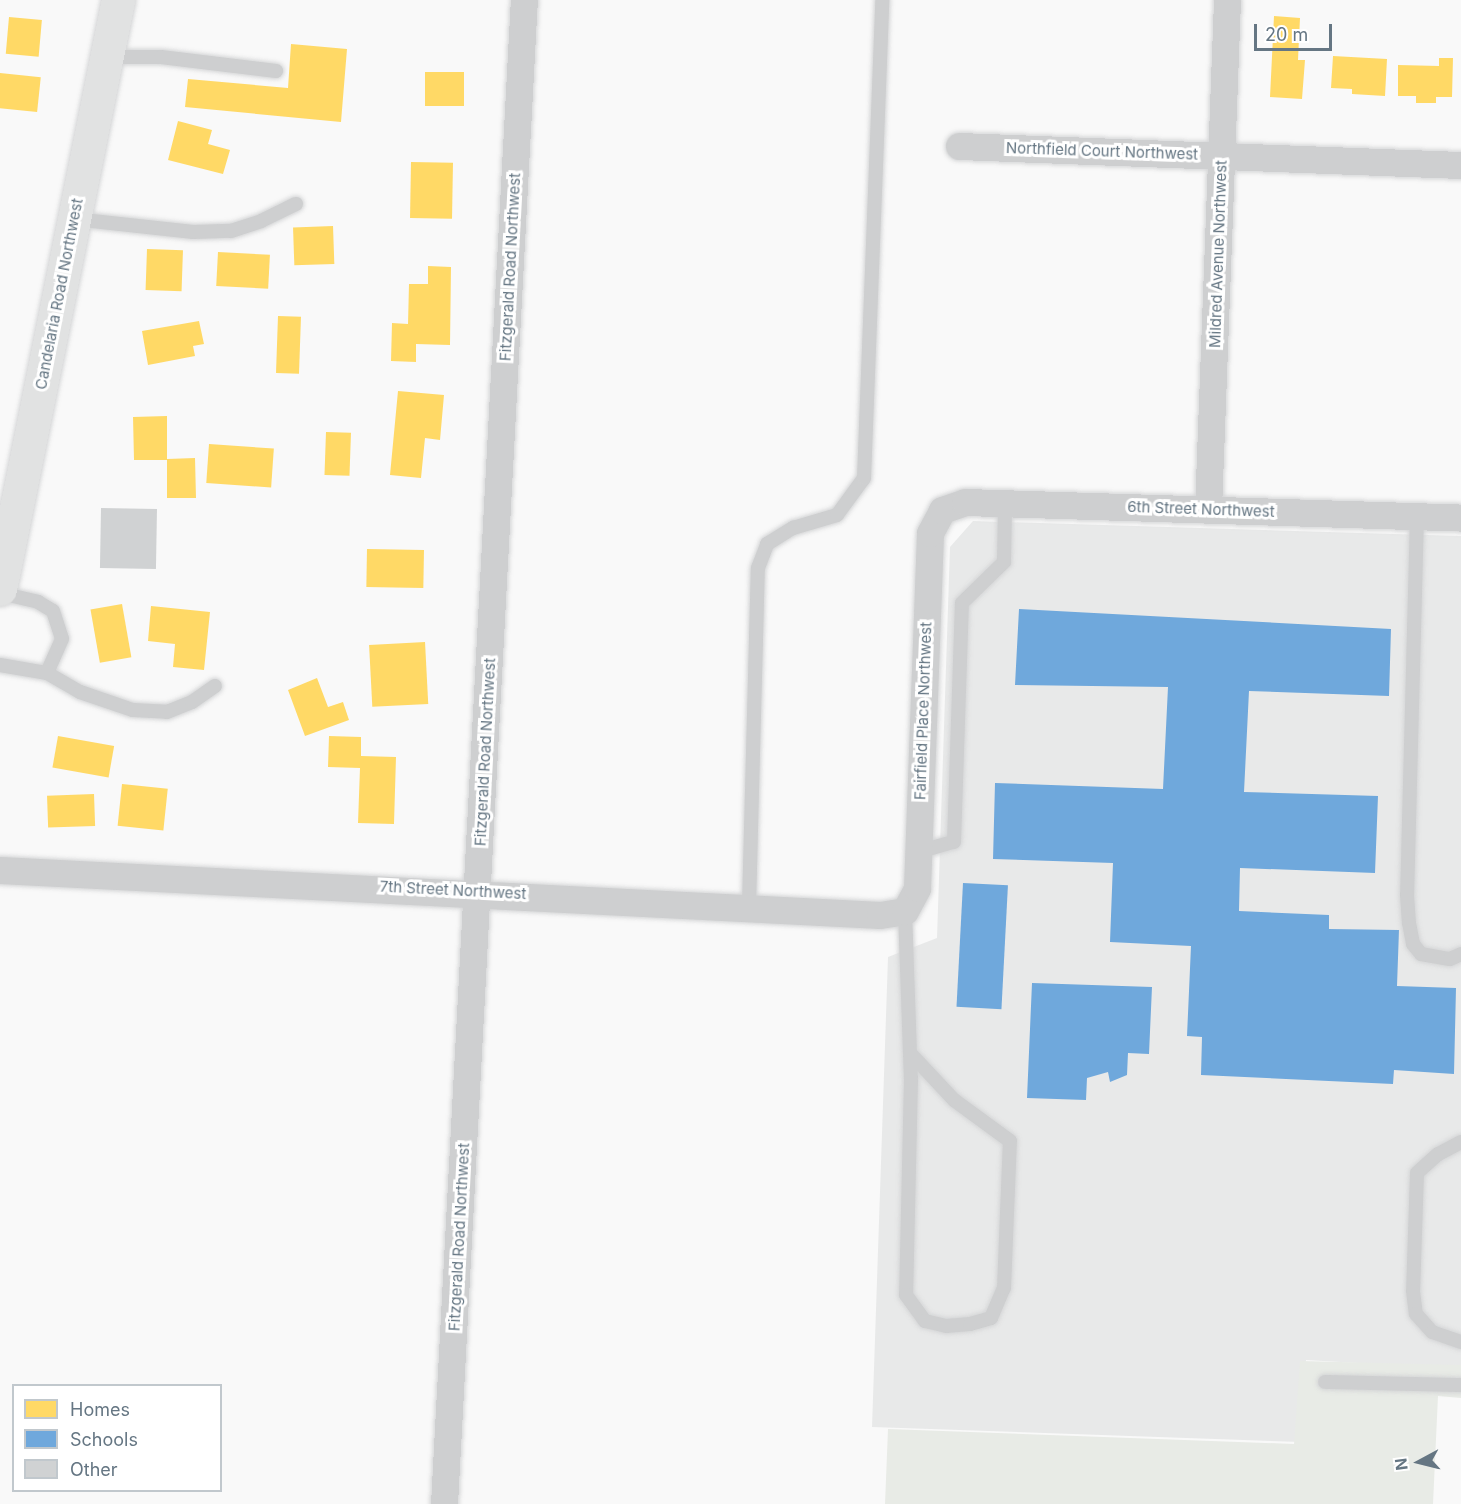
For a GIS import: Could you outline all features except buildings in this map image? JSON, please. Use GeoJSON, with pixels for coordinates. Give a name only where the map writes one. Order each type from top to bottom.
{"type":"FeatureCollection","features":[{"type":"Feature","properties":{"kind":"main road","name":"Candelaria Road Northwest"},"geometry":{"type":"LineString","coordinates":[[0,591],[118,0]]}},
{"type":"Feature","properties":{"kind":"street","name":"Fitzgerald Road Northwest"},"geometry":{"type":"LineString","coordinates":[[444,1504],[524,0]]}},
{"type":"Feature","properties":{"kind":"street","name":"Mildred Avenue Northwest"},"geometry":{"type":"LineString","coordinates":[[1208,509],[1227,0]]}},
{"type":"Feature","properties":{"kind":"street","name":"Northfield Court Northwest"},"geometry":{"type":"LineString","coordinates":[[959,146],[1461,165]]}},
{"type":"Feature","properties":{"kind":"street","name":"6th Street Northwest"},"geometry":{"type":"LineString","coordinates":[[942,510],[965,502],[1461,518]]}},
{"type":"Feature","properties":{"kind":"street","name":"Fairfield Place Northwest"},"geometry":{"type":"LineString","coordinates":[[905,911],[917,888],[930,532],[942,510]]}},
{"type":"Feature","properties":{"kind":"street","name":"7th Street Northwest"},"geometry":{"type":"LineString","coordinates":[[0,870],[478,891],[880,915],[905,911]]}},
{"type":"Feature","properties":{"kind":"lane"},"geometry":{"type":"LineString","coordinates":[[749,906],[758,568],[767,544],[793,528],[837,515],[864,478],[882,0]]}},
{"type":"Feature","properties":{"kind":"lane"},"geometry":{"type":"LineString","coordinates":[[107,57],[161,57],[276,71]]}},
{"type":"Feature","properties":{"kind":"lane"},"geometry":{"type":"LineString","coordinates":[[74,219],[193,232],[231,231],[261,221],[296,204]]}},
{"type":"Feature","properties":{"kind":"lane"},"geometry":{"type":"LineString","coordinates":[[918,852],[954,842],[962,603],[1004,562],[1005,503]]}},
{"type":"Feature","properties":{"kind":"lane"},"geometry":{"type":"LineString","coordinates":[[1417,516],[1407,895],[1409,923],[1413,944],[1421,954],[1450,959],[1461,954]]}},
{"type":"Feature","properties":{"kind":"lane"},"geometry":{"type":"LineString","coordinates":[[0,591],[38,602],[53,610],[62,639],[47,673]]}},
{"type":"Feature","properties":{"kind":"lane"},"geometry":{"type":"LineString","coordinates":[[0,665],[47,673],[80,692],[133,710],[167,712],[192,702],[215,686]]}},
{"type":"Feature","properties":{"kind":"lane"},"geometry":{"type":"LineString","coordinates":[[905,911],[910,1053],[906,1295],[925,1321],[946,1326],[970,1324],[991,1317],[1004,1288],[1010,1141],[954,1100],[910,1053]]}},
{"type":"Feature","properties":{"kind":"lane"},"geometry":{"type":"LineString","coordinates":[[1461,1142],[1438,1154],[1418,1173],[1413,1291],[1416,1314],[1432,1332],[1461,1342]]}},
{"type":"Feature","properties":{"kind":"lane"},"geometry":{"type":"LineString","coordinates":[[1325,1382],[1461,1385]]}},
{"type":"Feature","properties":{"kind":"shaded area"},"geometry":{"type":"Polygon","coordinates":[[[973,521],[1461,536],[1461,1369],[1306,1360],[1301,1442],[872,1427],[888,957],[937,938],[950,547],[973,521]]]}},
{"type":"Feature","properties":{"kind":"shaded area"},"geometry":{"type":"Polygon","coordinates":[[[1300,1361],[1461,1365],[1461,1398],[1438,1396],[1433,1504],[885,1504],[888,1429],[1294,1444],[1300,1361]]]}}]}
